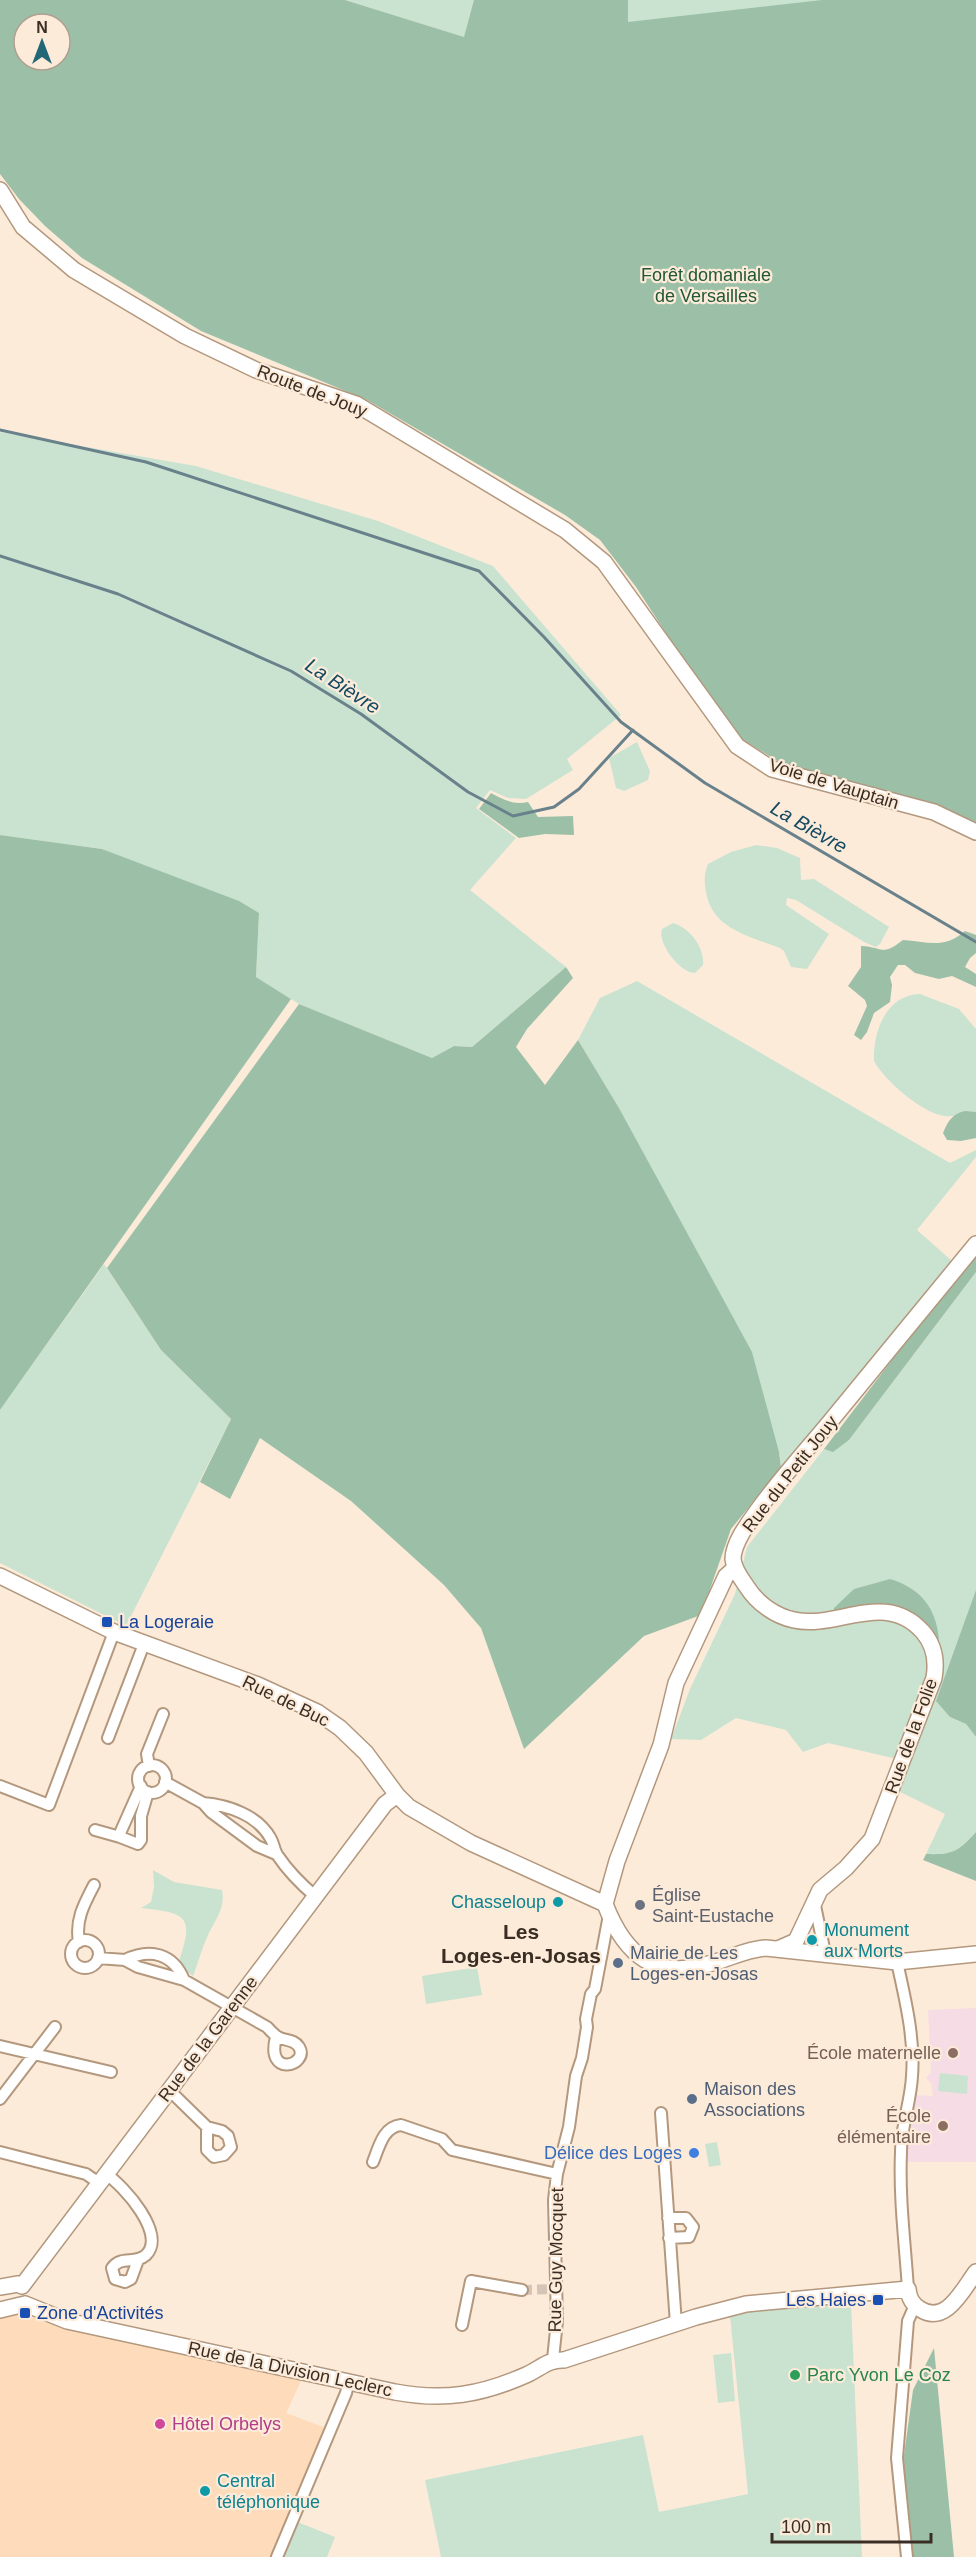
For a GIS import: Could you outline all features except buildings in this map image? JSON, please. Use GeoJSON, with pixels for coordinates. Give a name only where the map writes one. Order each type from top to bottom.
{"type":"FeatureCollection","features":[{"type":"Feature","properties":{"kind":"street","name":"Route de Jouy"},"geometry":{"type":"LineString","coordinates":[[0,190],[23,227],[74,270],[185,336],[256,370],[356,404],[565,530],[604,562],[688,681]]}},
{"type":"Feature","properties":{"kind":"street","name":"Voie de Vauptain"},"geometry":{"type":"LineString","coordinates":[[688,681],[737,746],[772,769],[934,812],[976,832]]}},
{"type":"Feature","properties":{"kind":"street","name":"Rue du Petit Jouy"},"geometry":{"type":"LineString","coordinates":[[607,1910],[616,1861],[661,1745],[676,1683],[726,1576],[735,1568],[734,1551],[741,1535],[759,1509],[976,1244]]}},
{"type":"Feature","properties":{"kind":"street","name":"Rue de la Folie"},"geometry":{"type":"LineString","coordinates":[[735,1568],[751,1593],[762,1605],[777,1614],[794,1620],[810,1622],[862,1613],[892,1614],[917,1625],[926,1635],[935,1655],[934,1678],[873,1839],[846,1868],[820,1890],[813,1900],[796,1941],[780,1948]]}},
{"type":"Feature","properties":{"kind":"street","name":"Rue de Buc"},"geometry":{"type":"LineString","coordinates":[[0,1576],[114,1632],[258,1685],[317,1712],[340,1728],[366,1753],[397,1796],[409,1807],[471,1843],[607,1910]]}},
{"type":"Feature","properties":{"kind":"street"},"geometry":{"type":"LineString","coordinates":[[0,1786],[49,1805],[114,1632]]}},
{"type":"Feature","properties":{"kind":"street"},"geometry":{"type":"LineString","coordinates":[[108,1738],[144,1644]]}},
{"type":"Feature","properties":{"kind":"street"},"geometry":{"type":"LineString","coordinates":[[148,1766],[147,1754],[164,1714]]}},
{"type":"Feature","properties":{"kind":"street"},"geometry":{"type":"LineString","coordinates":[[95,1830],[138,1844],[141,1840],[144,1789],[140,1774],[148,1766],[157,1766],[163,1771],[165,1782],[160,1790],[144,1789]]}},
{"type":"Feature","properties":{"kind":"street"},"geometry":{"type":"LineString","coordinates":[[165,1782],[203,1803],[211,1812],[257,1846],[276,1854]]}},
{"type":"Feature","properties":{"kind":"street"},"geometry":{"type":"LineString","coordinates":[[120,1837],[144,1789]]}},
{"type":"Feature","properties":{"kind":"street","name":"Rue de la Garenne"},"geometry":{"type":"LineString","coordinates":[[22,2286],[385,1804],[397,1796]]}},
{"type":"Feature","properties":{"kind":"street"},"geometry":{"type":"LineString","coordinates":[[203,1803],[217,1804],[237,1810],[258,1823],[270,1838],[276,1854],[301,1884],[316,1897]]}},
{"type":"Feature","properties":{"kind":"street"},"geometry":{"type":"LineString","coordinates":[[79,1942],[92,1942],[98,1949],[98,1958],[90,1967],[77,1965],[71,1953],[79,1942],[77,1932],[80,1910],[94,1885]]}},
{"type":"Feature","properties":{"kind":"street"},"geometry":{"type":"LineString","coordinates":[[813,1900],[825,1953]]}},
{"type":"Feature","properties":{"kind":"street"},"geometry":{"type":"LineString","coordinates":[[607,1910],[618,1932],[632,1951],[652,1965],[663,1969],[711,1964],[750,1949],[780,1948],[897,1962],[976,1954]]}},
{"type":"Feature","properties":{"kind":"street","name":"Rue Guy Mocquet"},"geometry":{"type":"LineString","coordinates":[[553,2359],[557,2321],[553,2228],[557,2174],[569,2127],[576,2076],[582,2058],[591,1994],[595,1989],[607,1910]]}},
{"type":"Feature","properties":{"kind":"street"},"geometry":{"type":"LineString","coordinates":[[125,1960],[138,1954],[153,1953],[179,1967],[184,1980]]}},
{"type":"Feature","properties":{"kind":"street"},"geometry":{"type":"LineString","coordinates":[[98,1958],[125,1960],[138,1967],[184,1980],[267,2027],[276,2037]]}},
{"type":"Feature","properties":{"kind":"street"},"geometry":{"type":"LineString","coordinates":[[897,1962],[908,2020],[912,2062],[912,2077],[901,2150],[900,2190],[908,2289],[911,2300],[915,2305],[930,2313],[944,2311],[951,2306],[976,2272]]}},
{"type":"Feature","properties":{"kind":"street"},"geometry":{"type":"LineString","coordinates":[[0,2099],[55,2027]]}},
{"type":"Feature","properties":{"kind":"street"},"geometry":{"type":"LineString","coordinates":[[0,2046],[111,2072]]}},
{"type":"Feature","properties":{"kind":"street"},"geometry":{"type":"LineString","coordinates":[[169,2090],[207,2127],[222,2131],[236,2139],[220,2160],[207,2150],[207,2127]]}},
{"type":"Feature","properties":{"kind":"street"},"geometry":{"type":"LineString","coordinates":[[662,2113],[676,2324]]}},
{"type":"Feature","properties":{"kind":"street"},"geometry":{"type":"LineString","coordinates":[[373,2162],[386,2132],[393,2126],[400,2125],[442,2139],[452,2150],[557,2174]]}},
{"type":"Feature","properties":{"kind":"street"},"geometry":{"type":"LineString","coordinates":[[0,2152],[120,2184],[150,2227],[153,2236],[152,2246],[146,2255],[138,2260]]}},
{"type":"Feature","properties":{"kind":"street"},"geometry":{"type":"LineString","coordinates":[[668,2218],[686,2218],[693,2227],[689,2237],[669,2238]]}},
{"type":"Feature","properties":{"kind":"street"},"geometry":{"type":"LineString","coordinates":[[462,2325],[471,2281],[522,2290]]}},
{"type":"Feature","properties":{"kind":"street"},"geometry":{"type":"LineString","coordinates":[[0,2287],[18,2284],[25,2291],[25,2304],[0,2310]]}},
{"type":"Feature","properties":{"kind":"street"},"geometry":{"type":"LineString","coordinates":[[553,2359],[564,2360],[746,2304],[908,2289]]}},
{"type":"Feature","properties":{"kind":"street","name":"Rue de la Division Leclerc"},"geometry":{"type":"LineString","coordinates":[[25,2304],[67,2321],[408,2394],[457,2397],[526,2375],[553,2359]]}},
{"type":"Feature","properties":{"kind":"street"},"geometry":{"type":"LineString","coordinates":[[907,2557],[897,2458],[908,2321],[915,2305]]}},
{"type":"Feature","properties":{"kind":"street"},"geometry":{"type":"LineString","coordinates":[[277,2557],[349,2381]]}},
{"type":"Feature","properties":{"kind":"shaded area"},"geometry":{"type":"Polygon","coordinates":[[[976,2008],[976,2162],[906,2162],[914,2095],[933,2096],[931,2083],[926,2078],[931,2072],[928,2010],[976,2008]]]}},
{"type":"Feature","properties":{"kind":"shaded area"},"geometry":{"type":"Polygon","coordinates":[[[16,2314],[302,2379],[286,2413],[323,2427],[332,2433],[281,2557],[0,2557],[0,2319],[16,2314]]]}},
{"type":"Feature","properties":{"kind":"green space","name":"Forêt domaniale de Versailles"},"geometry":{"type":"Polygon","coordinates":[[[0,0],[345,0],[464,37],[474,0],[628,0],[628,22],[822,0],[976,0],[976,824],[941,808],[782,764],[740,738],[712,704],[636,587],[600,540],[565,515],[367,400],[201,331],[82,258],[45,226],[19,199],[0,174],[0,0]]]}},
{"type":"Feature","properties":{"kind":"green space"},"geometry":{"type":"Polygon","coordinates":[[[345,0],[976,0],[976,13],[537,60],[345,0]]]}},
{"type":"Feature","properties":{"kind":"green space"},"geometry":{"type":"Polygon","coordinates":[[[0,432],[196,466],[378,521],[493,566],[621,715],[567,759],[573,770],[526,799],[508,798],[490,790],[476,808],[516,838],[470,890],[566,967],[472,1047],[454,1046],[432,1058],[299,1004],[256,977],[259,914],[102,849],[0,835],[0,432]]]}},
{"type":"Feature","properties":{"kind":"green space"},"geometry":{"type":"Polygon","coordinates":[[[637,742],[650,771],[648,780],[624,791],[616,788],[609,758],[637,742]]]}},
{"type":"Feature","properties":{"kind":"green space"},"geometry":{"type":"Polygon","coordinates":[[[491,793],[504,800],[528,802],[538,817],[573,816],[574,835],[545,834],[519,838],[479,809],[491,793]]]}},
{"type":"Feature","properties":{"kind":"green space"},"geometry":{"type":"Polygon","coordinates":[[[0,835],[102,849],[239,901],[259,913],[256,977],[291,999],[0,1410],[0,835]]]}},
{"type":"Feature","properties":{"kind":"green space"},"geometry":{"type":"Polygon","coordinates":[[[756,845],[777,848],[800,858],[801,880],[814,879],[889,927],[880,944],[876,947],[864,942],[796,900],[787,898],[786,905],[829,934],[807,969],[791,967],[784,951],[780,948],[745,935],[724,923],[710,905],[706,892],[705,878],[708,864],[731,852],[756,845]]]}},
{"type":"Feature","properties":{"kind":"green space"},"geometry":{"type":"Polygon","coordinates":[[[673,923],[690,934],[702,952],[703,965],[695,973],[683,968],[666,949],[661,935],[662,929],[673,923]]]}},
{"type":"Feature","properties":{"kind":"green space"},"geometry":{"type":"Polygon","coordinates":[[[965,931],[976,935],[976,953],[965,967],[976,974],[976,987],[952,976],[939,979],[915,973],[905,965],[898,965],[890,977],[892,985],[890,1002],[874,1013],[867,1032],[861,1040],[854,1035],[867,1006],[865,1000],[848,986],[861,967],[861,946],[886,950],[903,940],[943,942],[958,937],[965,931]]]}},
{"type":"Feature","properties":{"kind":"green space"},"geometry":{"type":"Polygon","coordinates":[[[566,967],[573,978],[527,1029],[516,1047],[545,1085],[578,1040],[619,1108],[752,1352],[779,1452],[781,1468],[731,1529],[701,1615],[644,1636],[524,1749],[481,1628],[444,1585],[351,1501],[260,1438],[230,1499],[200,1482],[231,1419],[161,1350],[107,1268],[299,1004],[432,1058],[454,1046],[472,1047],[566,967]]]}},
{"type":"Feature","properties":{"kind":"green space"},"geometry":{"type":"Polygon","coordinates":[[[637,981],[950,1163],[976,1150],[976,1157],[917,1230],[952,1261],[781,1468],[779,1452],[670,1204],[619,1108],[578,1040],[600,998],[637,981]]]}},
{"type":"Feature","properties":{"kind":"green space"},"geometry":{"type":"Polygon","coordinates":[[[920,994],[959,1009],[976,1029],[976,1112],[947,1116],[925,1109],[895,1086],[874,1061],[879,1027],[890,1008],[908,996],[920,994]]]}},
{"type":"Feature","properties":{"kind":"green space"},"geometry":{"type":"Polygon","coordinates":[[[965,1111],[976,1112],[976,1138],[961,1141],[947,1140],[943,1133],[949,1122],[954,1116],[965,1111]]]}},
{"type":"Feature","properties":{"kind":"green space"},"geometry":{"type":"Polygon","coordinates":[[[976,1250],[976,1272],[849,1440],[833,1452],[824,1449],[976,1250]]]}},
{"type":"Feature","properties":{"kind":"green space"},"geometry":{"type":"Polygon","coordinates":[[[104,1264],[161,1350],[231,1419],[126,1626],[0,1563],[0,1410],[104,1264]]]}},
{"type":"Feature","properties":{"kind":"green space"},"geometry":{"type":"Polygon","coordinates":[[[976,1272],[976,1590],[960,1639],[950,1717],[966,1724],[976,1737],[976,1832],[954,1851],[926,1854],[945,1814],[898,1791],[897,1759],[828,1743],[803,1752],[786,1730],[736,1718],[701,1740],[671,1739],[690,1689],[735,1594],[747,1547],[824,1449],[833,1451],[849,1440],[976,1272]]]}},
{"type":"Feature","properties":{"kind":"green space"},"geometry":{"type":"Polygon","coordinates":[[[890,1579],[910,1588],[925,1600],[937,1628],[939,1639],[934,1643],[912,1617],[834,1615],[834,1608],[854,1589],[890,1579]]]}},
{"type":"Feature","properties":{"kind":"green space"},"geometry":{"type":"Polygon","coordinates":[[[976,1590],[976,1737],[966,1724],[950,1717],[936,1701],[976,1590]]]}},
{"type":"Feature","properties":{"kind":"green space"},"geometry":{"type":"Polygon","coordinates":[[[976,1832],[976,1881],[923,1860],[926,1854],[954,1851],[976,1832]]]}},
{"type":"Feature","properties":{"kind":"green space"},"geometry":{"type":"Polygon","coordinates":[[[153,1870],[174,1882],[222,1890],[219,1914],[206,1940],[193,1976],[178,1964],[186,1936],[184,1920],[169,1912],[141,1908],[151,1902],[154,1887],[153,1870]]]}},
{"type":"Feature","properties":{"kind":"green space"},"geometry":{"type":"Polygon","coordinates":[[[477,1967],[482,1995],[426,2004],[422,1976],[477,1967]]]}},
{"type":"Feature","properties":{"kind":"green space"},"geometry":{"type":"Polygon","coordinates":[[[940,2073],[968,2076],[967,2094],[938,2091],[940,2073]]]}},
{"type":"Feature","properties":{"kind":"green space"},"geometry":{"type":"Polygon","coordinates":[[[717,2142],[721,2165],[709,2167],[705,2144],[717,2142]]]}},
{"type":"Feature","properties":{"kind":"green space","name":"Parc Yvon Le Coz"},"geometry":{"type":"Polygon","coordinates":[[[851,2302],[862,2557],[441,2557],[425,2480],[643,2435],[659,2512],[748,2494],[730,2316],[766,2307],[851,2302]]]}},
{"type":"Feature","properties":{"kind":"green space"},"geometry":{"type":"Polygon","coordinates":[[[934,2348],[954,2557],[906,2557],[904,2455],[913,2390],[934,2348]]]}},
{"type":"Feature","properties":{"kind":"green space"},"geometry":{"type":"Polygon","coordinates":[[[731,2353],[735,2401],[718,2403],[713,2355],[731,2353]]]}},
{"type":"Feature","properties":{"kind":"green space"},"geometry":{"type":"Polygon","coordinates":[[[295,2521],[335,2537],[327,2557],[281,2557],[295,2521]]]}},
{"type":"Feature","properties":{"kind":"waterway","name":"La Bièvre"},"geometry":{"type":"LineString","coordinates":[[0,430],[146,462],[479,571],[544,637],[621,722],[705,783],[976,942]]}},
{"type":"Feature","properties":{"kind":"waterway","name":"La Bièvre"},"geometry":{"type":"LineString","coordinates":[[0,556],[118,594],[291,671],[361,714],[468,792],[513,816],[554,807],[579,789],[633,730]]}},
{"type":"Feature","properties":{"kind":"tunnel"},"geometry":{"type":"LineString","coordinates":[[522,2290],[556,2289]]}},
{"type":"Feature","properties":{"kind":"place","name":"La Logeraie"},"geometry":{"type":"Point","coordinates":[107,1622]}},
{"type":"Feature","properties":{"kind":"place","name":"Chasseloup"},"geometry":{"type":"Point","coordinates":[558,1902]}},
{"type":"Feature","properties":{"kind":"place","name":"Église Saint-Eustache"},"geometry":{"type":"Point","coordinates":[640,1905]}},
{"type":"Feature","properties":{"kind":"place","name":"Monument aux Morts"},"geometry":{"type":"Point","coordinates":[812,1940]}},
{"type":"Feature","properties":{"kind":"place","name":"Mairie de Les Loges-en-Josas"},"geometry":{"type":"Point","coordinates":[618,1963]}},
{"type":"Feature","properties":{"kind":"place","name":"École maternelle"},"geometry":{"type":"Point","coordinates":[953,2053]}},
{"type":"Feature","properties":{"kind":"place","name":"Maison des Associations"},"geometry":{"type":"Point","coordinates":[692,2099]}},
{"type":"Feature","properties":{"kind":"place","name":"École élémentaire"},"geometry":{"type":"Point","coordinates":[943,2126]}},
{"type":"Feature","properties":{"kind":"place","name":"Délice des Loges"},"geometry":{"type":"Point","coordinates":[694,2153]}},
{"type":"Feature","properties":{"kind":"place","name":"Les Haies"},"geometry":{"type":"Point","coordinates":[878,2300]}},
{"type":"Feature","properties":{"kind":"place","name":"Zone d'Activités"},"geometry":{"type":"Point","coordinates":[25,2313]}},
{"type":"Feature","properties":{"kind":"place","name":"Parc Yvon Le Coz"},"geometry":{"type":"Point","coordinates":[795,2375]}},
{"type":"Feature","properties":{"kind":"place","name":"Hôtel Orbelys"},"geometry":{"type":"Point","coordinates":[160,2424]}},
{"type":"Feature","properties":{"kind":"place","name":"Central téléphonique"},"geometry":{"type":"Point","coordinates":[205,2491]}},
{"type":"Feature","properties":{"kind":"district","name":"Les Loges-en-Josas"},"geometry":{"type":"Point","coordinates":[521,1943]}}]}
